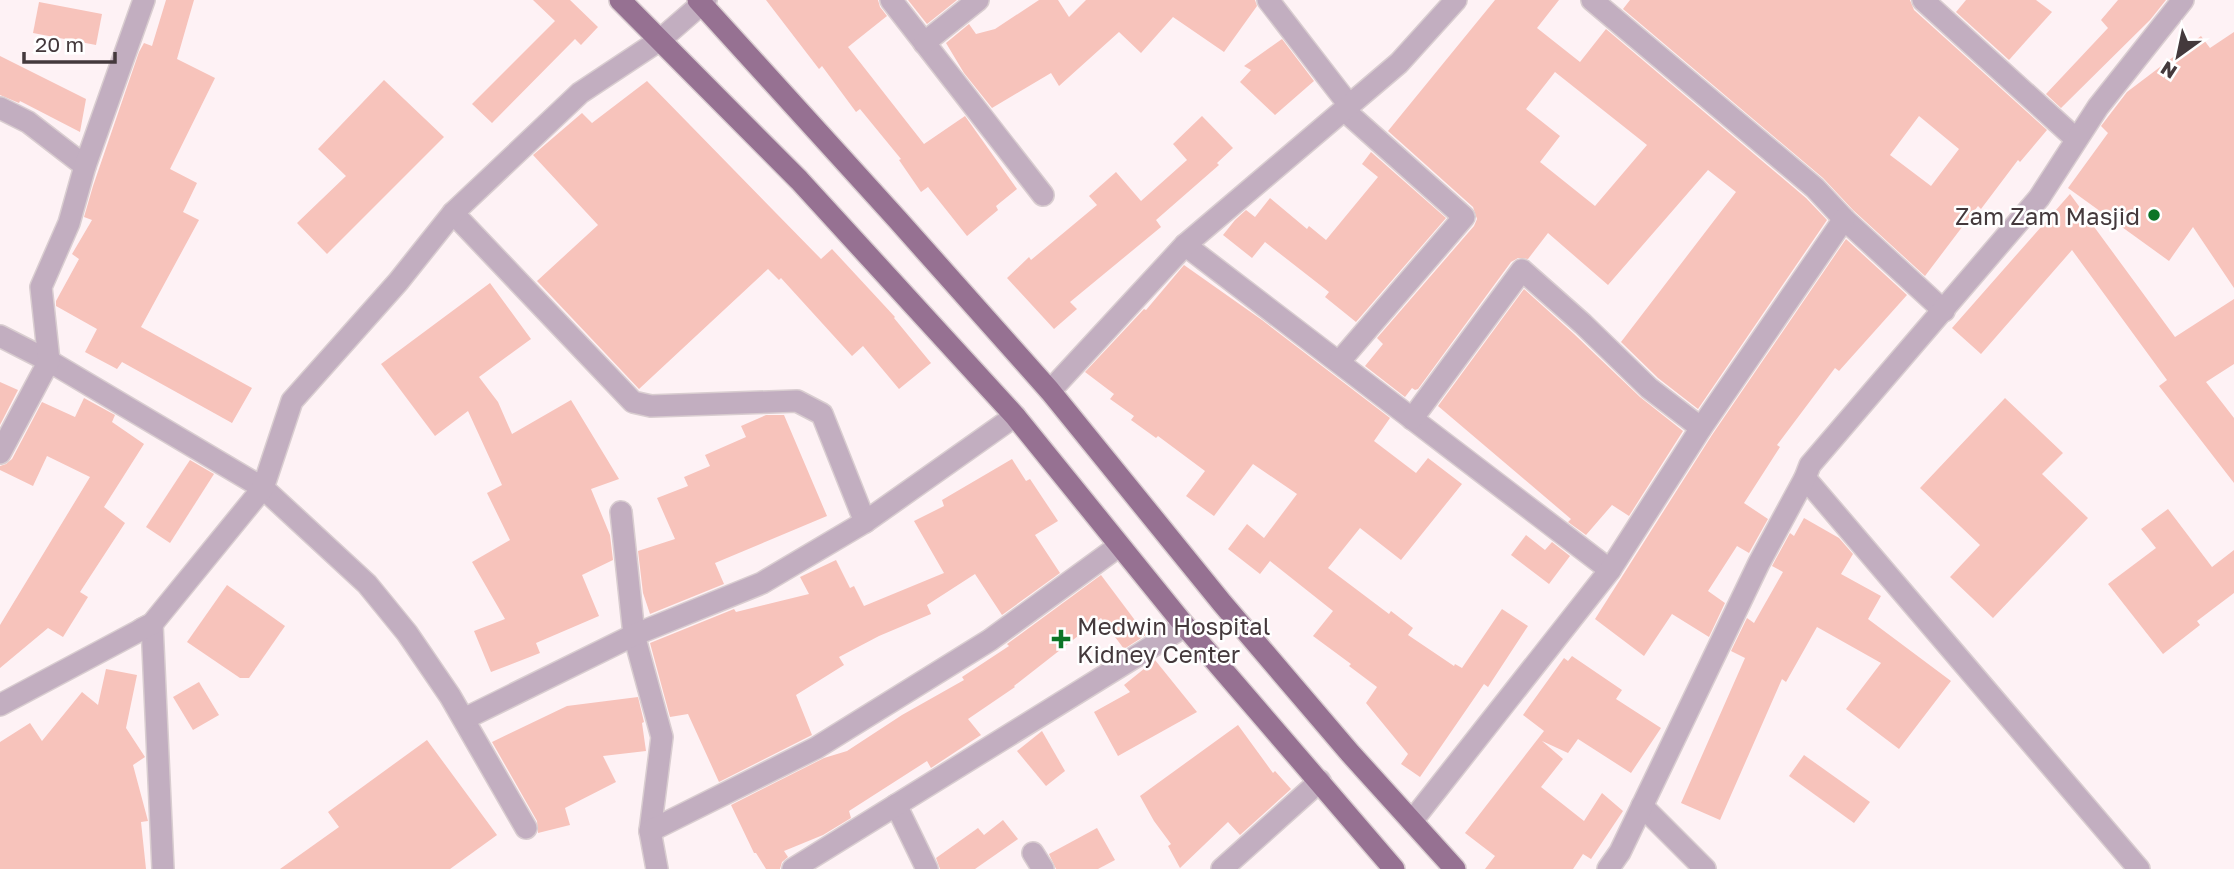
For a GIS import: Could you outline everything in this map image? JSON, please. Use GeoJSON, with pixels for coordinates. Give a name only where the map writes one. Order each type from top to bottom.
{"type":"FeatureCollection","features":[{"type":"Feature","properties":{"kind":"main road"},"geometry":{"type":"LineString","coordinates":[[620,0],[799,180],[1015,416],[1185,626],[1394,869]]}},
{"type":"Feature","properties":{"kind":"main road"},"geometry":{"type":"LineString","coordinates":[[702,1],[1050,391],[1350,753],[1455,869]]}},
{"type":"Feature","properties":{"kind":"street"},"geometry":{"type":"LineString","coordinates":[[0,453],[49,361],[41,287],[69,223],[85,166],[144,0]]}},
{"type":"Feature","properties":{"kind":"street"},"geometry":{"type":"LineString","coordinates":[[891,0],[1043,195]]}},
{"type":"Feature","properties":{"kind":"street"},"geometry":{"type":"LineString","coordinates":[[924,43],[978,0]]}},
{"type":"Feature","properties":{"kind":"street"},"geometry":{"type":"LineString","coordinates":[[1268,0],[1346,107],[1464,217],[1339,362]]}},
{"type":"Feature","properties":{"kind":"street"},"geometry":{"type":"LineString","coordinates":[[1050,391],[1185,245],[1399,64],[1456,0]]}},
{"type":"Feature","properties":{"kind":"street"},"geometry":{"type":"LineString","coordinates":[[1592,0],[1815,188],[1844,219],[1944,310]]}},
{"type":"Feature","properties":{"kind":"street"},"geometry":{"type":"LineString","coordinates":[[1923,0],[2076,139]]}},
{"type":"Feature","properties":{"kind":"street"},"geometry":{"type":"LineString","coordinates":[[1608,869],[1620,852],[1759,563],[1810,465],[2039,198],[2098,107],[2183,0]]}},
{"type":"Feature","properties":{"kind":"street"},"geometry":{"type":"LineString","coordinates":[[0,705],[152,624],[263,488],[292,401],[398,282],[453,213],[580,93],[660,40],[702,1]]}},
{"type":"Feature","properties":{"kind":"street"},"geometry":{"type":"LineString","coordinates":[[0,108],[28,122],[85,166]]}},
{"type":"Feature","properties":{"kind":"street"},"geometry":{"type":"LineString","coordinates":[[453,213],[634,402],[651,406],[797,401],[822,414],[865,522]]}},
{"type":"Feature","properties":{"kind":"street"},"geometry":{"type":"LineString","coordinates":[[1412,821],[1610,570],[1701,428],[1844,219]]}},
{"type":"Feature","properties":{"kind":"street"},"geometry":{"type":"LineString","coordinates":[[1185,245],[1610,570]]}},
{"type":"Feature","properties":{"kind":"street"},"geometry":{"type":"LineString","coordinates":[[1412,418],[1522,270],[1649,388],[1701,428]]}},
{"type":"Feature","properties":{"kind":"street"},"geometry":{"type":"LineString","coordinates":[[0,336],[49,361],[263,488],[367,584],[407,633],[464,719],[526,828]]}},
{"type":"Feature","properties":{"kind":"street"},"geometry":{"type":"LineString","coordinates":[[464,719],[634,635],[762,583],[865,522],[1015,416]]}},
{"type":"Feature","properties":{"kind":"street"},"geometry":{"type":"LineString","coordinates":[[1805,478],[2139,869]]}},
{"type":"Feature","properties":{"kind":"street"},"geometry":{"type":"LineString","coordinates":[[621,512],[634,635],[662,737],[650,831],[656,869]]}},
{"type":"Feature","properties":{"kind":"street"},"geometry":{"type":"LineString","coordinates":[[650,831],[816,748],[990,640],[1119,546]]}},
{"type":"Feature","properties":{"kind":"street"},"geometry":{"type":"LineString","coordinates":[[152,624],[163,869]]}},
{"type":"Feature","properties":{"kind":"street"},"geometry":{"type":"LineString","coordinates":[[793,869],[1185,626]]}},
{"type":"Feature","properties":{"kind":"street"},"geometry":{"type":"LineString","coordinates":[[1222,869],[1320,781]]}},
{"type":"Feature","properties":{"kind":"street"},"geometry":{"type":"LineString","coordinates":[[896,805],[927,869]]}},
{"type":"Feature","properties":{"kind":"street"},"geometry":{"type":"LineString","coordinates":[[1642,806],[1705,869]]}},
{"type":"Feature","properties":{"kind":"building"},"geometry":{"type":"Polygon","coordinates":[[[166,0],[194,0],[177,59],[215,78],[170,169],[197,183],[183,212],[199,220],[141,327],[252,388],[232,423],[122,362],[117,369],[85,352],[97,329],[56,306],[56,301],[79,259],[72,254],[92,220],[84,217],[139,52],[144,43],[152,46],[166,0]]]}},
{"type":"Feature","properties":{"kind":"building"},"geometry":{"type":"Polygon","coordinates":[[[533,0],[570,0],[598,27],[581,45],[575,39],[492,123],[472,104],[555,21],[533,0]]]}},
{"type":"Feature","properties":{"kind":"building"},"geometry":{"type":"Polygon","coordinates":[[[766,0],[878,0],[887,16],[848,47],[924,144],[965,116],[1017,189],[996,206],[998,210],[967,236],[928,187],[921,192],[899,160],[901,159],[860,109],[856,112],[822,66],[819,69],[766,0]]]}},
{"type":"Feature","properties":{"kind":"building"},"geometry":{"type":"Polygon","coordinates":[[[908,0],[957,0],[927,24],[908,0]]]}},
{"type":"Feature","properties":{"kind":"building"},"geometry":{"type":"Polygon","coordinates":[[[1039,0],[1058,0],[1069,17],[1086,0],[1255,0],[1257,6],[1224,52],[1173,17],[1141,53],[1119,32],[1059,86],[1051,73],[992,108],[964,73],[946,43],[969,24],[976,34],[995,29],[1039,0]]]}},
{"type":"Feature","properties":{"kind":"building"},"geometry":{"type":"Polygon","coordinates":[[[1495,0],[1559,0],[1537,28],[1580,62],[1606,29],[1806,198],[1827,220],[1698,409],[1658,378],[1621,342],[1736,192],[1708,170],[1608,285],[1548,233],[1528,259],[1518,258],[1511,262],[1418,389],[1412,388],[1405,397],[1365,366],[1383,344],[1377,338],[1474,226],[1477,219],[1473,207],[1388,131],[1495,0]],[[1555,72],[1526,109],[1560,136],[1540,162],[1595,206],[1647,145],[1555,72]]]}},
{"type":"Feature","properties":{"kind":"building"},"geometry":{"type":"Polygon","coordinates":[[[1630,0],[1910,0],[1914,10],[2047,130],[2020,162],[2018,160],[1981,209],[1978,206],[1925,276],[1853,210],[1823,178],[1623,9],[1630,0]],[[1919,116],[1890,155],[1931,186],[1959,149],[1919,116]]]}},
{"type":"Feature","properties":{"kind":"building"},"geometry":{"type":"Polygon","coordinates":[[[1966,0],[2036,0],[2052,12],[2009,60],[1956,12],[1966,0]]]}},
{"type":"Feature","properties":{"kind":"building"},"geometry":{"type":"Polygon","coordinates":[[[2118,0],[2166,0],[2150,20],[2061,108],[2046,94],[2108,28],[2101,20],[2118,0]]]}},
{"type":"Feature","properties":{"kind":"building"},"geometry":{"type":"Polygon","coordinates":[[[39,2],[102,14],[96,45],[33,33],[39,2]]]}},
{"type":"Feature","properties":{"kind":"building"},"geometry":{"type":"Polygon","coordinates":[[[2234,32],[2234,288],[2193,227],[2169,261],[2068,188],[2108,133],[2101,126],[2127,92],[2201,36],[2210,48],[2234,32]]]}},
{"type":"Feature","properties":{"kind":"building"},"geometry":{"type":"Polygon","coordinates":[[[1282,39],[1314,81],[1275,115],[1240,82],[1251,70],[1244,66],[1282,39]]]}},
{"type":"Feature","properties":{"kind":"building"},"geometry":{"type":"Polygon","coordinates":[[[0,56],[86,99],[80,132],[20,101],[19,103],[0,95],[0,56]]]}},
{"type":"Feature","properties":{"kind":"building"},"geometry":{"type":"Polygon","coordinates":[[[384,80],[444,137],[327,254],[297,223],[346,176],[318,149],[384,80]]]}},
{"type":"Feature","properties":{"kind":"building"},"geometry":{"type":"Polygon","coordinates":[[[647,81],[821,259],[832,249],[895,317],[931,363],[899,389],[863,346],[852,356],[781,278],[779,280],[768,269],[639,389],[537,281],[598,225],[533,155],[582,113],[592,123],[647,81]]]}},
{"type":"Feature","properties":{"kind":"building"},"geometry":{"type":"Polygon","coordinates":[[[1202,116],[1233,148],[1217,163],[1219,165],[1156,220],[1161,227],[1070,302],[1077,309],[1054,329],[1007,278],[1029,257],[1031,260],[1097,205],[1089,196],[1116,172],[1141,201],[1187,160],[1173,144],[1202,116]]]}},
{"type":"Feature","properties":{"kind":"building"},"geometry":{"type":"Polygon","coordinates":[[[1371,152],[1446,218],[1356,322],[1325,297],[1329,292],[1265,242],[1252,258],[1223,235],[1246,210],[1255,217],[1270,198],[1307,229],[1309,226],[1326,240],[1378,177],[1362,164],[1371,152]]]}},
{"type":"Feature","properties":{"kind":"building"},"geometry":{"type":"Polygon","coordinates":[[[2070,194],[2175,337],[2234,299],[2234,364],[2206,382],[2234,418],[2234,483],[2159,386],[2167,380],[2072,250],[1981,354],[1952,328],[2070,194]]]}},
{"type":"Feature","properties":{"kind":"building"},"geometry":{"type":"Polygon","coordinates":[[[1846,239],[1907,295],[1839,371],[1835,368],[1777,445],[1780,447],[1744,503],[1768,519],[1749,553],[1737,546],[1708,591],[1725,603],[1709,637],[1672,614],[1644,656],[1595,619],[1712,435],[1846,239]]]}},
{"type":"Feature","properties":{"kind":"building"},"geometry":{"type":"Polygon","coordinates":[[[1184,265],[1262,320],[1390,418],[1374,441],[1416,473],[1428,458],[1462,484],[1401,560],[1360,528],[1328,568],[1389,614],[1391,611],[1413,628],[1408,635],[1454,666],[1455,664],[1462,668],[1502,609],[1528,626],[1488,687],[1484,684],[1420,777],[1401,764],[1408,754],[1366,703],[1377,687],[1313,636],[1333,611],[1270,561],[1260,574],[1228,549],[1247,524],[1264,538],[1297,494],[1253,464],[1214,516],[1186,496],[1205,471],[1158,436],[1156,438],[1131,420],[1134,416],[1110,399],[1114,394],[1085,372],[1144,309],[1146,310],[1184,265]]]}},
{"type":"Feature","properties":{"kind":"building"},"geometry":{"type":"Polygon","coordinates":[[[490,283],[531,339],[479,377],[498,402],[512,434],[571,400],[619,479],[591,489],[610,535],[613,560],[582,575],[599,616],[536,643],[540,653],[491,672],[474,631],[505,619],[472,562],[510,540],[487,493],[502,485],[468,411],[435,436],[381,364],[490,283]]]}},
{"type":"Feature","properties":{"kind":"building"},"geometry":{"type":"Polygon","coordinates":[[[1524,289],[1640,397],[1683,431],[1629,516],[1612,505],[1586,535],[1568,522],[1571,519],[1438,406],[1524,289]]]}},
{"type":"Feature","properties":{"kind":"building"},"geometry":{"type":"Polygon","coordinates":[[[0,382],[18,390],[0,425],[0,382]]]}},
{"type":"Feature","properties":{"kind":"building"},"geometry":{"type":"Polygon","coordinates":[[[84,398],[115,415],[112,422],[144,444],[104,507],[125,523],[80,592],[88,597],[63,637],[48,628],[0,668],[0,625],[90,477],[47,456],[33,486],[0,470],[0,466],[12,459],[42,402],[75,417],[84,398]]]}},
{"type":"Feature","properties":{"kind":"building"},"geometry":{"type":"Polygon","coordinates":[[[2005,398],[2063,453],[2042,474],[2088,518],[1993,618],[1950,577],[1980,545],[1920,488],[2005,398]]]}},
{"type":"Feature","properties":{"kind":"building"},"geometry":{"type":"Polygon","coordinates":[[[766,415],[784,415],[827,516],[715,563],[724,584],[650,614],[643,593],[638,551],[675,539],[657,498],[688,486],[684,477],[710,466],[705,455],[746,437],[741,426],[766,415]]]}},
{"type":"Feature","properties":{"kind":"building"},"geometry":{"type":"Polygon","coordinates":[[[1012,459],[1026,481],[1030,479],[1058,521],[1035,535],[1060,573],[1002,615],[975,574],[927,605],[931,614],[839,657],[844,665],[796,695],[812,735],[719,782],[688,714],[670,717],[650,643],[734,609],[736,612],[809,594],[800,577],[836,560],[850,588],[854,586],[864,606],[944,573],[914,521],[944,506],[942,500],[1012,459]]]}},
{"type":"Feature","properties":{"kind":"building"},"geometry":{"type":"Polygon","coordinates":[[[190,460],[214,474],[170,543],[146,527],[190,460]]]}},
{"type":"Feature","properties":{"kind":"building"},"geometry":{"type":"Polygon","coordinates":[[[2168,509],[2212,567],[2234,550],[2234,593],[2197,621],[2200,625],[2163,654],[2108,584],[2156,548],[2141,529],[2168,509]]]}},
{"type":"Feature","properties":{"kind":"building"},"geometry":{"type":"Polygon","coordinates":[[[1804,518],[1839,538],[1853,554],[1841,574],[1881,596],[1868,619],[1951,681],[1899,749],[1846,709],[1881,663],[1817,627],[1786,682],[1782,679],[1720,820],[1681,803],[1745,658],[1731,651],[1747,618],[1754,623],[1783,572],[1772,566],[1790,533],[1794,536],[1804,518]]]}},
{"type":"Feature","properties":{"kind":"building"},"geometry":{"type":"Polygon","coordinates":[[[1526,535],[1545,550],[1552,542],[1570,556],[1549,584],[1511,555],[1526,535]]]}},
{"type":"Feature","properties":{"kind":"building"},"geometry":{"type":"Polygon","coordinates":[[[1101,575],[1146,635],[1124,649],[1101,618],[1015,687],[968,719],[981,735],[931,768],[927,761],[849,811],[851,818],[823,835],[784,851],[788,857],[782,862],[780,869],[766,869],[754,853],[731,805],[824,758],[847,751],[902,715],[964,680],[962,677],[1009,646],[1007,644],[1101,575]]]}},
{"type":"Feature","properties":{"kind":"building"},"geometry":{"type":"Polygon","coordinates":[[[227,585],[285,626],[249,678],[240,678],[187,642],[227,585]]]}},
{"type":"Feature","properties":{"kind":"building"},"geometry":{"type":"Polygon","coordinates":[[[1572,656],[1622,690],[1616,699],[1661,728],[1631,773],[1578,739],[1568,753],[1542,741],[1563,759],[1541,787],[1584,821],[1602,793],[1623,811],[1591,859],[1583,854],[1573,869],[1485,869],[1495,856],[1465,833],[1544,731],[1523,715],[1564,658],[1568,661],[1572,656]]]}},
{"type":"Feature","properties":{"kind":"building"},"geometry":{"type":"Polygon","coordinates":[[[1155,660],[1197,712],[1118,756],[1094,712],[1130,692],[1124,685],[1155,660]]]}},
{"type":"Feature","properties":{"kind":"building"},"geometry":{"type":"Polygon","coordinates":[[[106,669],[137,675],[126,728],[145,757],[133,765],[148,821],[141,822],[146,869],[0,869],[0,742],[30,723],[42,741],[82,692],[98,705],[106,669]]]}},
{"type":"Feature","properties":{"kind":"building"},"geometry":{"type":"Polygon","coordinates":[[[199,682],[219,715],[193,730],[173,697],[199,682]]]}},
{"type":"Feature","properties":{"kind":"building"},"geometry":{"type":"Polygon","coordinates":[[[638,697],[644,722],[646,751],[603,756],[616,782],[565,808],[570,825],[538,833],[537,821],[492,742],[567,706],[638,697]]]}},
{"type":"Feature","properties":{"kind":"building"},"geometry":{"type":"Polygon","coordinates":[[[1238,725],[1273,773],[1275,771],[1291,789],[1240,835],[1228,822],[1180,868],[1168,846],[1171,844],[1140,796],[1238,725]]]}},
{"type":"Feature","properties":{"kind":"building"},"geometry":{"type":"Polygon","coordinates":[[[1042,731],[1065,771],[1046,786],[1017,751],[1042,731]]]}},
{"type":"Feature","properties":{"kind":"building"},"geometry":{"type":"Polygon","coordinates":[[[427,740],[497,835],[450,869],[280,869],[339,827],[328,812],[427,740]]]}},
{"type":"Feature","properties":{"kind":"building"},"geometry":{"type":"Polygon","coordinates":[[[1804,755],[1870,802],[1854,823],[1789,776],[1804,755]]]}},
{"type":"Feature","properties":{"kind":"building"},"geometry":{"type":"Polygon","coordinates":[[[1003,820],[1018,839],[975,869],[940,869],[936,858],[978,828],[984,835],[1003,820]]]}},
{"type":"Feature","properties":{"kind":"building"},"geometry":{"type":"Polygon","coordinates":[[[1097,828],[1115,860],[1098,869],[1056,869],[1049,854],[1097,828]]]}},
{"type":"Feature","properties":{"kind":"place","name":"Zam Zam Masjid"},"geometry":{"type":"Point","coordinates":[2154,215]}},
{"type":"Feature","properties":{"kind":"place","name":"Medwin Hospital Kidney Center"},"geometry":{"type":"Point","coordinates":[1061,639]}}]}
